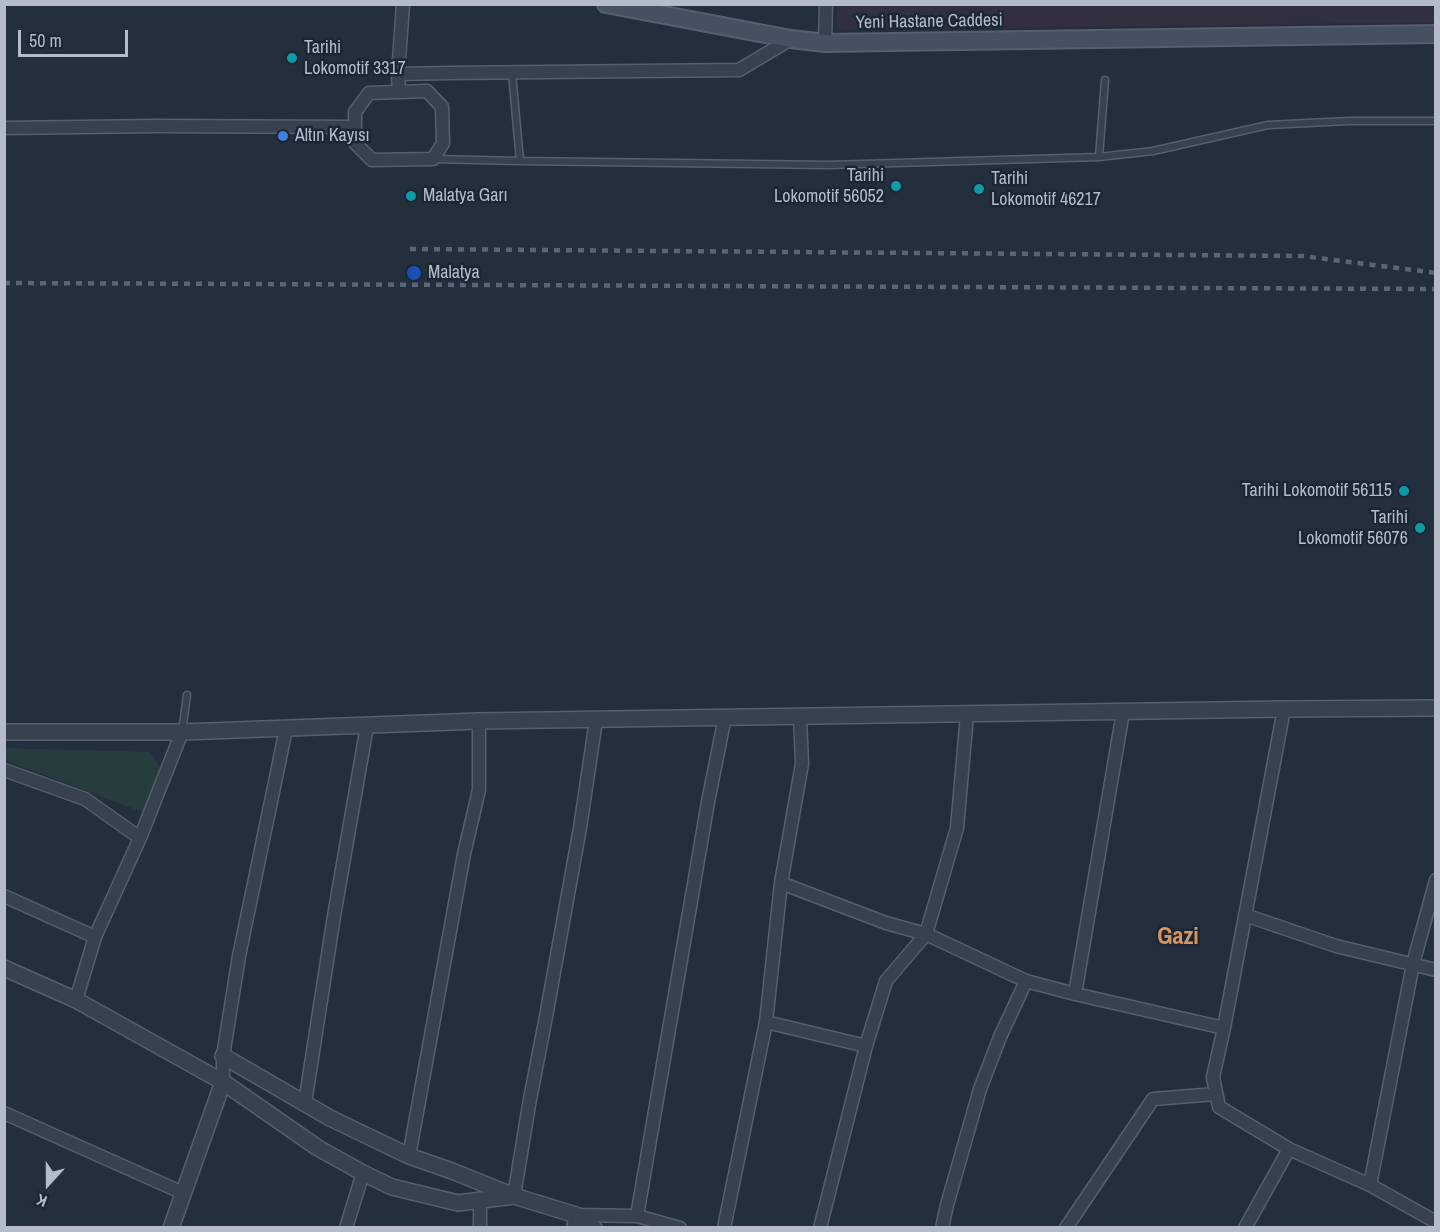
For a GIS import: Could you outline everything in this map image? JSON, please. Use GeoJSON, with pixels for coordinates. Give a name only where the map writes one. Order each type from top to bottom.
{"type":"FeatureCollection","features":[{"type":"Feature","properties":{"kind":"main road","name":"Yeni Hastane Caddesi"},"geometry":{"type":"LineString","coordinates":[[606,4],[791,39],[825,43],[1436,34]]}},
{"type":"Feature","properties":{"kind":"street"},"geometry":{"type":"LineString","coordinates":[[399,92],[398,74],[404,4]]}},
{"type":"Feature","properties":{"kind":"street"},"geometry":{"type":"LineString","coordinates":[[825,43],[826,4]]}},
{"type":"Feature","properties":{"kind":"street"},"geometry":{"type":"LineString","coordinates":[[398,74],[739,70],[791,39]]}},
{"type":"Feature","properties":{"kind":"street"},"geometry":{"type":"LineString","coordinates":[[427,91],[442,107],[443,143],[433,159],[372,160],[355,143],[355,112],[369,93],[399,92],[427,91]]}},
{"type":"Feature","properties":{"kind":"street"},"geometry":{"type":"LineString","coordinates":[[4,128],[157,126],[355,128]]}},
{"type":"Feature","properties":{"kind":"street"},"geometry":{"type":"LineString","coordinates":[[4,732],[182,732],[479,721],[1436,708]]}},
{"type":"Feature","properties":{"kind":"street"},"geometry":{"type":"LineString","coordinates":[[1284,709],[1213,1077],[1219,1107],[1289,1149],[1370,1185],[1436,1222]]}},
{"type":"Feature","properties":{"kind":"street"},"geometry":{"type":"LineString","coordinates":[[1075,994],[1123,712]]}},
{"type":"Feature","properties":{"kind":"street"},"geometry":{"type":"LineString","coordinates":[[820,1227],[866,1046],[886,981],[926,934],[957,828],[967,715]]}},
{"type":"Feature","properties":{"kind":"street"},"geometry":{"type":"LineString","coordinates":[[637,1216],[704,825],[725,717]]}},
{"type":"Feature","properties":{"kind":"street"},"geometry":{"type":"LineString","coordinates":[[724,1227],[766,1022],[781,883],[802,764],[800,717]]}},
{"type":"Feature","properties":{"kind":"street"},"geometry":{"type":"LineString","coordinates":[[514,1196],[580,828],[596,720]]}},
{"type":"Feature","properties":{"kind":"street"},"geometry":{"type":"LineString","coordinates":[[409,1156],[464,854],[479,790],[479,721]]}},
{"type":"Feature","properties":{"kind":"street"},"geometry":{"type":"LineString","coordinates":[[305,1104],[334,916],[367,726]]}},
{"type":"Feature","properties":{"kind":"street"},"geometry":{"type":"LineString","coordinates":[[171,1227],[223,1082],[223,1056],[239,956],[286,729]]}},
{"type":"Feature","properties":{"kind":"street"},"geometry":{"type":"LineString","coordinates":[[76,1000],[95,937],[140,838],[182,732]]}},
{"type":"Feature","properties":{"kind":"street"},"geometry":{"type":"LineString","coordinates":[[4,770],[85,799],[140,838]]}},
{"type":"Feature","properties":{"kind":"street"},"geometry":{"type":"LineString","coordinates":[[1370,1185],[1413,964],[1436,880]]}},
{"type":"Feature","properties":{"kind":"street"},"geometry":{"type":"LineString","coordinates":[[781,883],[886,923],[926,934],[1026,981],[1224,1028]]}},
{"type":"Feature","properties":{"kind":"street"},"geometry":{"type":"LineString","coordinates":[[4,896],[95,937]]}},
{"type":"Feature","properties":{"kind":"street"},"geometry":{"type":"LineString","coordinates":[[1245,915],[1336,946],[1436,970]]}},
{"type":"Feature","properties":{"kind":"street"},"geometry":{"type":"LineString","coordinates":[[4,968],[76,1000],[223,1082],[318,1148],[392,1187],[458,1203],[514,1196]]}},
{"type":"Feature","properties":{"kind":"street"},"geometry":{"type":"LineString","coordinates":[[942,1227],[980,1089],[1000,1037],[1026,981]]}},
{"type":"Feature","properties":{"kind":"street"},"geometry":{"type":"LineString","coordinates":[[766,1022],[866,1046]]}},
{"type":"Feature","properties":{"kind":"street"},"geometry":{"type":"LineString","coordinates":[[223,1056],[330,1118],[409,1156],[594,1227]]}},
{"type":"Feature","properties":{"kind":"street"},"geometry":{"type":"LineString","coordinates":[[1066,1227],[1153,1099],[1216,1094]]}},
{"type":"Feature","properties":{"kind":"street"},"geometry":{"type":"LineString","coordinates":[[4,1113],[183,1193]]}},
{"type":"Feature","properties":{"kind":"street"},"geometry":{"type":"LineString","coordinates":[[1245,1227],[1289,1149]]}},
{"type":"Feature","properties":{"kind":"street"},"geometry":{"type":"LineString","coordinates":[[346,1227],[363,1173]]}},
{"type":"Feature","properties":{"kind":"street"},"geometry":{"type":"LineString","coordinates":[[480,1200],[480,1227]]}},
{"type":"Feature","properties":{"kind":"street"},"geometry":{"type":"LineString","coordinates":[[575,1221],[637,1216],[680,1227]]}},
{"type":"Feature","properties":{"kind":"lane"},"geometry":{"type":"LineString","coordinates":[[512,73],[520,161]]}},
{"type":"Feature","properties":{"kind":"lane"},"geometry":{"type":"LineString","coordinates":[[1099,158],[1106,80]]}},
{"type":"Feature","properties":{"kind":"lane"},"geometry":{"type":"LineString","coordinates":[[433,159],[830,165],[1099,158],[1153,151],[1268,125],[1349,121],[1436,121]]}},
{"type":"Feature","properties":{"kind":"lane"},"geometry":{"type":"LineString","coordinates":[[182,732],[188,695]]}},
{"type":"Feature","properties":{"kind":"shaded area"},"geometry":{"type":"Polygon","coordinates":[[[1435,4],[1436,22],[837,30],[837,5],[1435,4]]]}},
{"type":"Feature","properties":{"kind":"green space"},"geometry":{"type":"Polygon","coordinates":[[[4,748],[150,752],[162,770],[142,812],[5,760],[4,748]]]}},
{"type":"Feature","properties":{"kind":"railway"},"geometry":{"type":"LineString","coordinates":[[410,249],[1303,256],[1436,273]]}},
{"type":"Feature","properties":{"kind":"railway"},"geometry":{"type":"LineString","coordinates":[[4,283],[1436,289]]}},
{"type":"Feature","properties":{"kind":"place","name":"Tarihi Lokomotif 3317"},"geometry":{"type":"Point","coordinates":[292,58]}},
{"type":"Feature","properties":{"kind":"place","name":"Altın Kayısı"},"geometry":{"type":"Point","coordinates":[283,136]}},
{"type":"Feature","properties":{"kind":"place","name":"Tarihi Lokomotif 56052"},"geometry":{"type":"Point","coordinates":[896,186]}},
{"type":"Feature","properties":{"kind":"place","name":"Tarihi Lokomotif 46217"},"geometry":{"type":"Point","coordinates":[979,189]}},
{"type":"Feature","properties":{"kind":"place","name":"Malatya Garı"},"geometry":{"type":"Point","coordinates":[411,196]}},
{"type":"Feature","properties":{"kind":"place","name":"Malatya"},"geometry":{"type":"Point","coordinates":[414,273]}},
{"type":"Feature","properties":{"kind":"place","name":"Tarihi Lokomotif 56115"},"geometry":{"type":"Point","coordinates":[1404,491]}},
{"type":"Feature","properties":{"kind":"place","name":"Tarihi Lokomotif 56076"},"geometry":{"type":"Point","coordinates":[1420,528]}},
{"type":"Feature","properties":{"kind":"district","name":"Gazi"},"geometry":{"type":"Point","coordinates":[1178,938]}}]}
